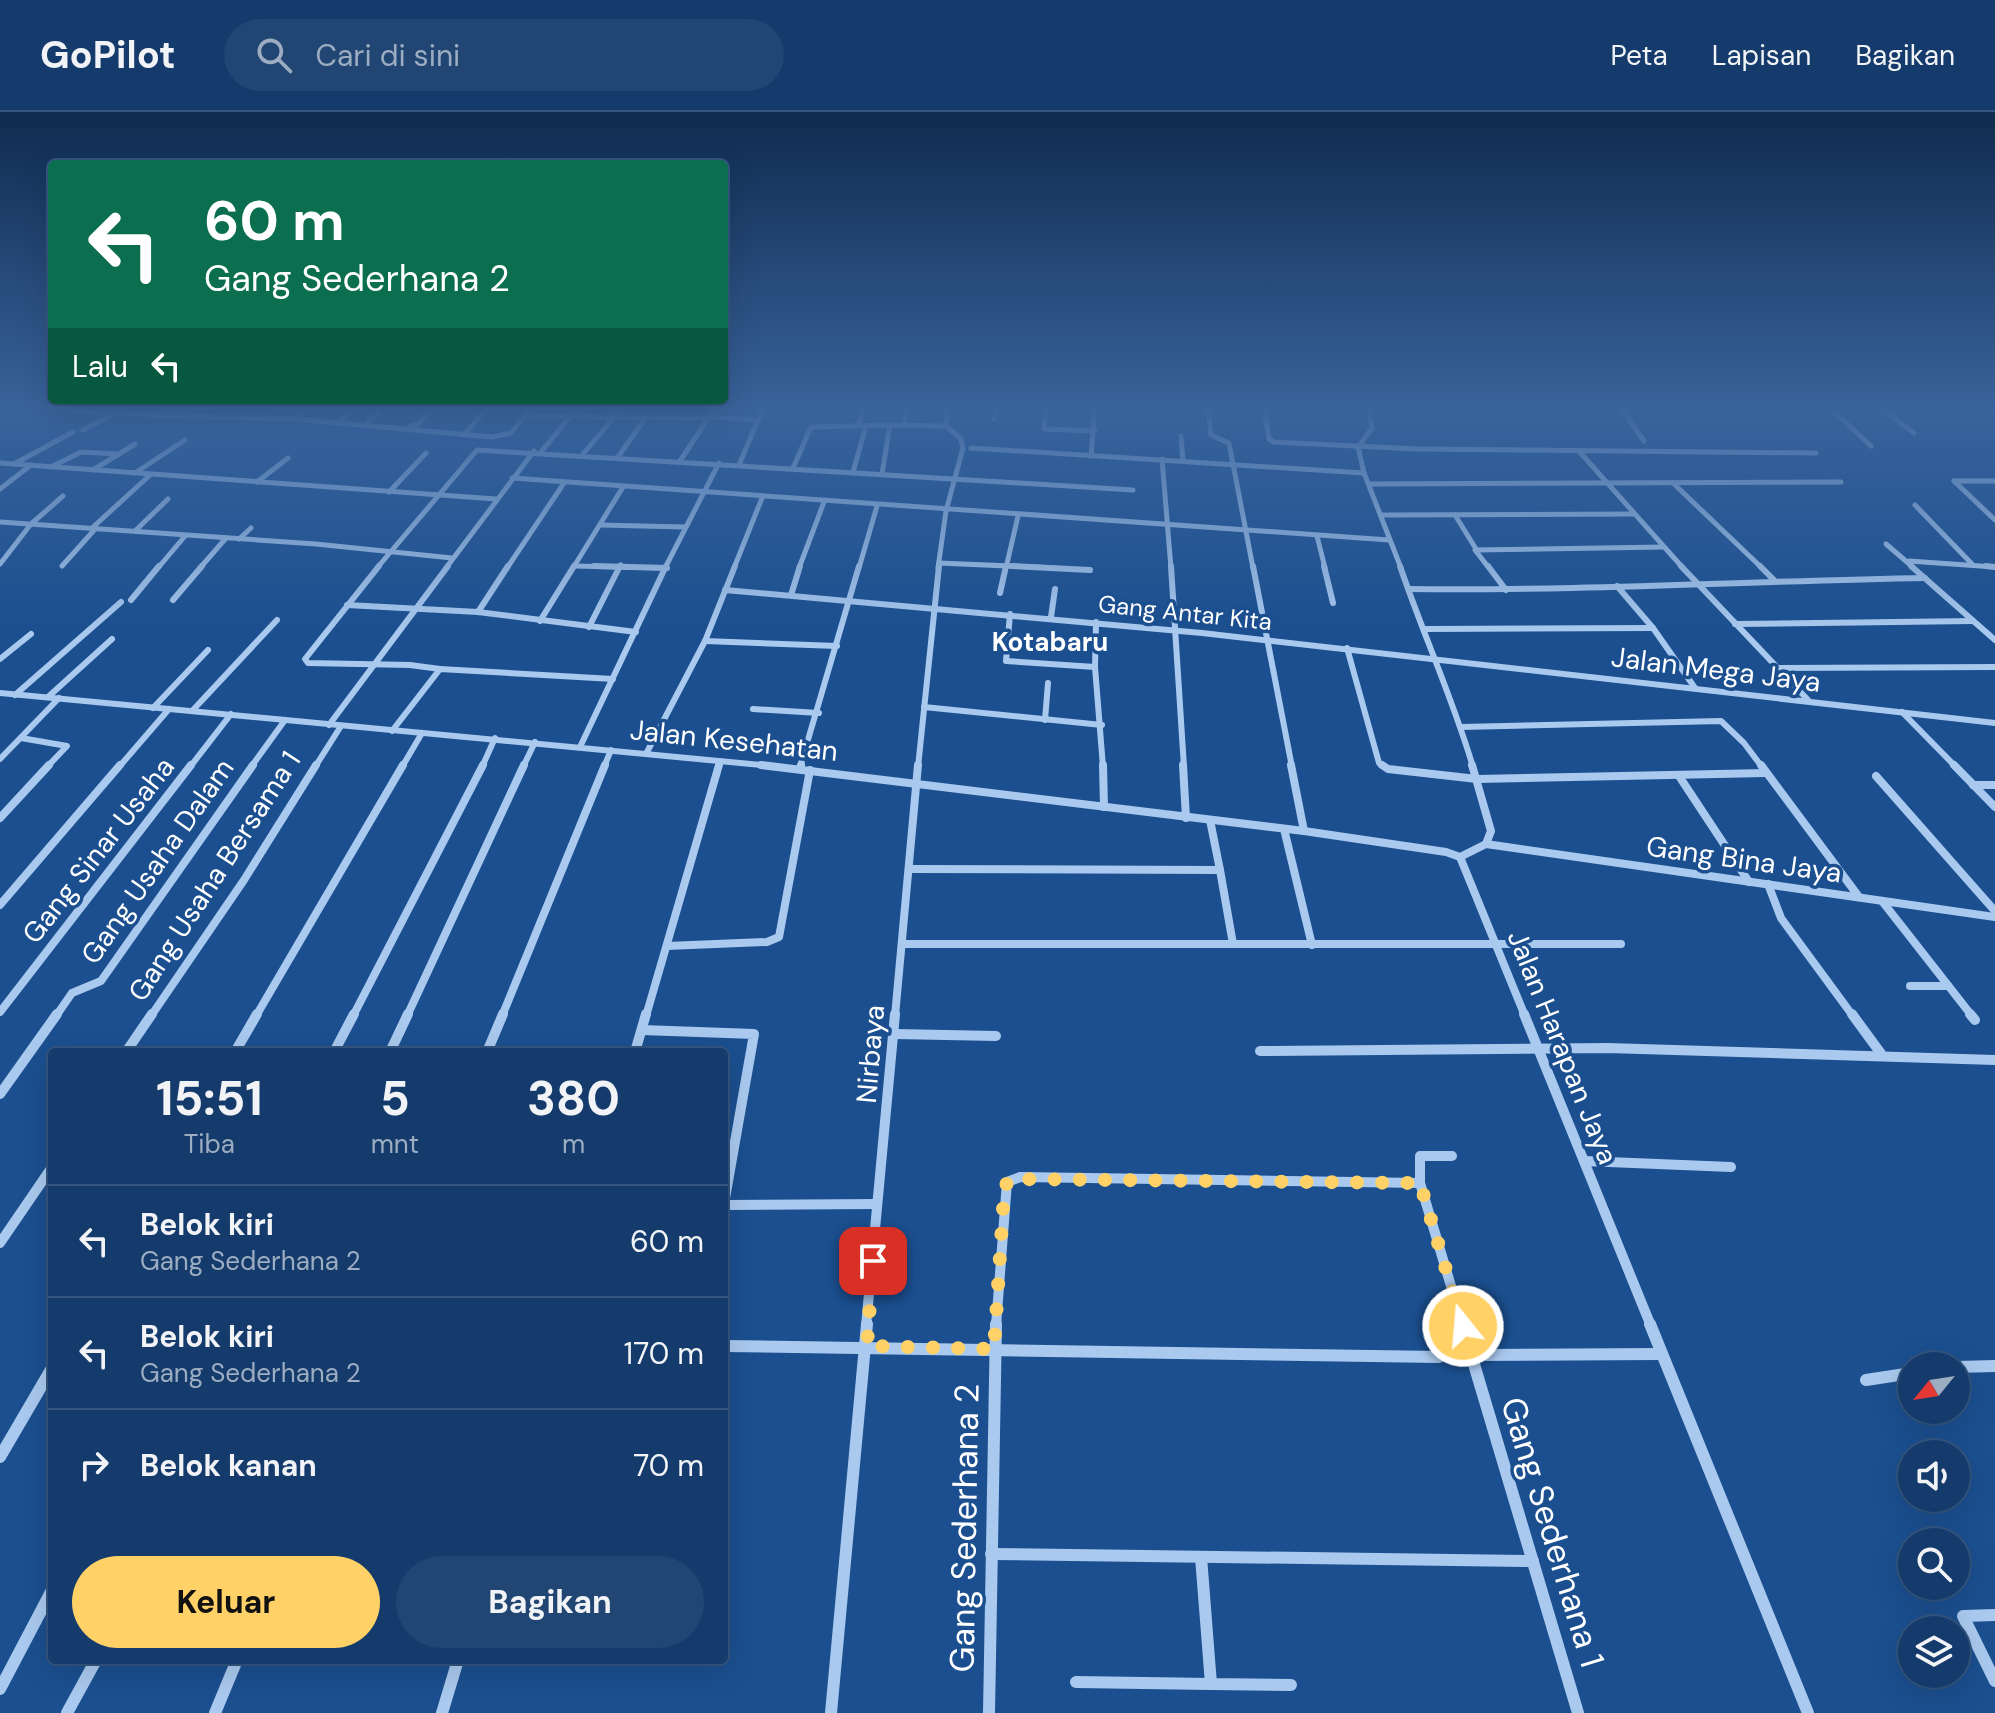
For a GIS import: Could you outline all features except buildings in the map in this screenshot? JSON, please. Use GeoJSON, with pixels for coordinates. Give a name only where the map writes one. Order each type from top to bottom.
{"type":"FeatureCollection","features":[{"type":"Feature","properties":{"kind":"street"},"geometry":{"type":"LineString","coordinates":[[62,566],[94,528],[142,483]]}},
{"type":"Feature","properties":{"kind":"street"},"geometry":{"type":"LineString","coordinates":[[265,483],[496,499]]}},
{"type":"Feature","properties":{"kind":"street"},"geometry":{"type":"LineString","coordinates":[[389,492],[398,483]]}},
{"type":"Feature","properties":{"kind":"street"},"geometry":{"type":"LineString","coordinates":[[450,483],[347,605],[305,661],[613,679]]}},
{"type":"Feature","properties":{"kind":"street"},"geometry":{"type":"LineString","coordinates":[[329,725],[508,483]]}},
{"type":"Feature","properties":{"kind":"street"},"geometry":{"type":"LineString","coordinates":[[478,612],[564,483],[1389,540]]}},
{"type":"Feature","properties":{"kind":"street"},"geometry":{"type":"LineString","coordinates":[[580,747],[709,483]]}},
{"type":"Feature","properties":{"kind":"street","name":"Nirbaya"},"geometry":{"type":"LineString","coordinates":[[831,1713],[934,606],[946,511],[953,483]]}},
{"type":"Feature","properties":{"kind":"street"},"geometry":{"type":"LineString","coordinates":[[1033,483],[1133,490]]}},
{"type":"Feature","properties":{"kind":"street"},"geometry":{"type":"LineString","coordinates":[[1164,483],[1186,818]]}},
{"type":"Feature","properties":{"kind":"street"},"geometry":{"type":"LineString","coordinates":[[1236,483],[1304,831]]}},
{"type":"Feature","properties":{"kind":"street"},"geometry":{"type":"LineString","coordinates":[[1673,483],[1774,580]]}},
{"type":"Feature","properties":{"kind":"street"},"geometry":{"type":"LineString","coordinates":[[1460,857],[1486,844],[1491,831],[1461,727],[1432,658],[1425,629],[1369,484],[1735,483]]}},
{"type":"Feature","properties":{"kind":"street"},"geometry":{"type":"LineString","coordinates":[[1956,483],[1995,520]]}},
{"type":"Feature","properties":{"kind":"street"},"geometry":{"type":"LineString","coordinates":[[1609,484],[1663,547],[1809,701]]}},
{"type":"Feature","properties":{"kind":"street"},"geometry":{"type":"LineString","coordinates":[[540,621],[623,487]]}},
{"type":"Feature","properties":{"kind":"street"},"geometry":{"type":"LineString","coordinates":[[0,564],[31,524],[63,496]]}},
{"type":"Feature","properties":{"kind":"street"},"geometry":{"type":"LineString","coordinates":[[646,754],[705,641],[762,498]]}},
{"type":"Feature","properties":{"kind":"street"},"geometry":{"type":"LineString","coordinates":[[135,531],[168,499]]}},
{"type":"Feature","properties":{"kind":"street"},"geometry":{"type":"LineString","coordinates":[[791,595],[824,502]]}},
{"type":"Feature","properties":{"kind":"street"},"geometry":{"type":"LineString","coordinates":[[1915,505],[1973,565]]}},
{"type":"Feature","properties":{"kind":"street"},"geometry":{"type":"LineString","coordinates":[[667,946],[767,942],[779,937],[805,769],[877,506]]}},
{"type":"Feature","properties":{"kind":"street"},"geometry":{"type":"LineString","coordinates":[[1382,515],[1634,514]]}},
{"type":"Feature","properties":{"kind":"street"},"geometry":{"type":"LineString","coordinates":[[1455,515],[1480,559],[1506,590]]}},
{"type":"Feature","properties":{"kind":"street"},"geometry":{"type":"LineString","coordinates":[[1000,593],[1018,516]]}},
{"type":"Feature","properties":{"kind":"street"},"geometry":{"type":"LineString","coordinates":[[0,522],[452,558]]}},
{"type":"Feature","properties":{"kind":"street"},"geometry":{"type":"LineString","coordinates":[[600,525],[685,527]]}},
{"type":"Feature","properties":{"kind":"street"},"geometry":{"type":"LineString","coordinates":[[239,539],[251,528]]}},
{"type":"Feature","properties":{"kind":"street"},"geometry":{"type":"LineString","coordinates":[[131,600],[185,536]]}},
{"type":"Feature","properties":{"kind":"street"},"geometry":{"type":"LineString","coordinates":[[1317,536],[1333,603]]}},
{"type":"Feature","properties":{"kind":"street"},"geometry":{"type":"LineString","coordinates":[[173,600],[226,538]]}},
{"type":"Feature","properties":{"kind":"street"},"geometry":{"type":"LineString","coordinates":[[1886,544],[1995,640]]}},
{"type":"Feature","properties":{"kind":"street"},"geometry":{"type":"LineString","coordinates":[[1476,549],[1663,547]]}},
{"type":"Feature","properties":{"kind":"street"},"geometry":{"type":"LineString","coordinates":[[1908,561],[1995,567]]}},
{"type":"Feature","properties":{"kind":"street"},"geometry":{"type":"LineString","coordinates":[[939,563],[1090,570]]}},
{"type":"Feature","properties":{"kind":"street"},"geometry":{"type":"LineString","coordinates":[[589,627],[621,565]]}},
{"type":"Feature","properties":{"kind":"street"},"geometry":{"type":"LineString","coordinates":[[575,566],[667,568]]}},
{"type":"Feature","properties":{"kind":"street"},"geometry":{"type":"LineString","coordinates":[[1409,589],[1506,590],[1696,582],[1925,578]]}},
{"type":"Feature","properties":{"kind":"street"},"geometry":{"type":"LineString","coordinates":[[1617,586],[1653,628],[1695,688]]}},
{"type":"Feature","properties":{"kind":"street"},"geometry":{"type":"LineString","coordinates":[[1051,617],[1055,589]]}},
{"type":"Feature","properties":{"kind":"street","name":"Gang Antar Kita"},"geometry":{"type":"LineString","coordinates":[[725,590],[1051,617],[1432,658]]}},
{"type":"Feature","properties":{"kind":"street"},"geometry":{"type":"LineString","coordinates":[[15,695],[121,602]]}},
{"type":"Feature","properties":{"kind":"street"},"geometry":{"type":"LineString","coordinates":[[347,605],[478,612],[636,632]]}},
{"type":"Feature","properties":{"kind":"street"},"geometry":{"type":"LineString","coordinates":[[1010,614],[1006,661],[1095,667]]}},
{"type":"Feature","properties":{"kind":"street"},"geometry":{"type":"LineString","coordinates":[[193,710],[277,620]]}},
{"type":"Feature","properties":{"kind":"street"},"geometry":{"type":"LineString","coordinates":[[1735,624],[1973,621]]}},
{"type":"Feature","properties":{"kind":"street"},"geometry":{"type":"LineString","coordinates":[[1096,622],[1095,667],[1102,725],[1104,807]]}},
{"type":"Feature","properties":{"kind":"street"},"geometry":{"type":"LineString","coordinates":[[1425,629],[1653,628]]}},
{"type":"Feature","properties":{"kind":"street"},"geometry":{"type":"LineString","coordinates":[[0,659],[31,634]]}},
{"type":"Feature","properties":{"kind":"street"},"geometry":{"type":"LineString","coordinates":[[48,697],[112,639]]}},
{"type":"Feature","properties":{"kind":"street"},"geometry":{"type":"LineString","coordinates":[[705,641],[837,646]]}},
{"type":"Feature","properties":{"kind":"street"},"geometry":{"type":"LineString","coordinates":[[1347,648],[1379,763],[1388,769],[1477,779],[1766,773]]}},
{"type":"Feature","properties":{"kind":"street"},"geometry":{"type":"LineString","coordinates":[[153,708],[208,650]]}},
{"type":"Feature","properties":{"kind":"street","name":"Jalan Mega Jaya"},"geometry":{"type":"LineString","coordinates":[[1432,658],[1995,723]]}},
{"type":"Feature","properties":{"kind":"street"},"geometry":{"type":"LineString","coordinates":[[1778,668],[1995,667]]}},
{"type":"Feature","properties":{"kind":"street"},"geometry":{"type":"LineString","coordinates":[[392,731],[440,669]]}},
{"type":"Feature","properties":{"kind":"street"},"geometry":{"type":"LineString","coordinates":[[1045,720],[1048,683]]}},
{"type":"Feature","properties":{"kind":"street","name":"Jalan Kesehatan"},"geometry":{"type":"LineString","coordinates":[[0,693],[805,769],[1304,831],[1446,852],[1460,857]]}},
{"type":"Feature","properties":{"kind":"street"},"geometry":{"type":"LineString","coordinates":[[0,759],[59,698]]}},
{"type":"Feature","properties":{"kind":"street"},"geometry":{"type":"LineString","coordinates":[[924,707],[1102,725]]}},
{"type":"Feature","properties":{"kind":"street"},"geometry":{"type":"LineString","coordinates":[[0,905],[169,709]]}},
{"type":"Feature","properties":{"kind":"street"},"geometry":{"type":"LineString","coordinates":[[753,709],[819,713]]}},
{"type":"Feature","properties":{"kind":"street"},"geometry":{"type":"LineString","coordinates":[[1902,712],[1995,807]]}},
{"type":"Feature","properties":{"kind":"street","name":"Gang Sinar Usaha"},"geometry":{"type":"LineString","coordinates":[[0,1012],[231,714]]}},
{"type":"Feature","properties":{"kind":"street","name":"Gang Usaha Dalam"},"geometry":{"type":"LineString","coordinates":[[0,1094],[72,993],[101,981],[285,720]]}},
{"type":"Feature","properties":{"kind":"street"},"geometry":{"type":"LineString","coordinates":[[1461,727],[1721,721],[1735,732],[1859,897]]}},
{"type":"Feature","properties":{"kind":"street","name":"Gang Usaha Bersama 1"},"geometry":{"type":"LineString","coordinates":[[129,1048],[244,880],[341,726]]}},
{"type":"Feature","properties":{"kind":"street"},"geometry":{"type":"LineString","coordinates":[[237,1048],[422,733]]}},
{"type":"Feature","properties":{"kind":"street"},"geometry":{"type":"LineString","coordinates":[[0,818],[67,746],[21,738]]}},
{"type":"Feature","properties":{"kind":"street"},"geometry":{"type":"LineString","coordinates":[[336,1048],[466,802],[495,738]]}},
{"type":"Feature","properties":{"kind":"street"},"geometry":{"type":"LineString","coordinates":[[392,1048],[535,742]]}},
{"type":"Feature","properties":{"kind":"street"},"geometry":{"type":"LineString","coordinates":[[489,1048],[611,750]]}},
{"type":"Feature","properties":{"kind":"street"},"geometry":{"type":"LineString","coordinates":[[636,1048],[720,761]]}},
{"type":"Feature","properties":{"kind":"street"},"geometry":{"type":"LineString","coordinates":[[1679,776],[1749,882]]}},
{"type":"Feature","properties":{"kind":"street"},"geometry":{"type":"LineString","coordinates":[[1876,776],[1995,914]]}},
{"type":"Feature","properties":{"kind":"street"},"geometry":{"type":"LineString","coordinates":[[1973,785],[1995,785]]}},
{"type":"Feature","properties":{"kind":"street"},"geometry":{"type":"LineString","coordinates":[[1210,820],[1233,944]]}},
{"type":"Feature","properties":{"kind":"street"},"geometry":{"type":"LineString","coordinates":[[1284,829],[1312,945]]}},
{"type":"Feature","properties":{"kind":"street","name":"Gang Bina Jaya"},"geometry":{"type":"LineString","coordinates":[[1486,844],[1995,914]]}},
{"type":"Feature","properties":{"kind":"street","name":"Jalan Harapan Jaya"},"geometry":{"type":"LineString","coordinates":[[1460,857],[1808,1713]]}},
{"type":"Feature","properties":{"kind":"street"},"geometry":{"type":"LineString","coordinates":[[909,869],[1220,870]]}},
{"type":"Feature","properties":{"kind":"street"},"geometry":{"type":"LineString","coordinates":[[1768,884],[1781,918],[1882,1055]]}},
{"type":"Feature","properties":{"kind":"street"},"geometry":{"type":"LineString","coordinates":[[1881,900],[1975,1020]]}},
{"type":"Feature","properties":{"kind":"street"},"geometry":{"type":"LineString","coordinates":[[902,944],[1621,944]]}},
{"type":"Feature","properties":{"kind":"street"},"geometry":{"type":"LineString","coordinates":[[1910,986],[1948,986]]}},
{"type":"Feature","properties":{"kind":"street"},"geometry":{"type":"LineString","coordinates":[[642,1030],[754,1034],[728,1182]]}},
{"type":"Feature","properties":{"kind":"street"},"geometry":{"type":"LineString","coordinates":[[895,1034],[996,1036]]}},
{"type":"Feature","properties":{"kind":"street"},"geometry":{"type":"LineString","coordinates":[[1260,1051],[1538,1048],[1995,1060]]}},
{"type":"Feature","properties":{"kind":"street"},"geometry":{"type":"LineString","coordinates":[[1420,1183],[1420,1156],[1452,1156]]}},
{"type":"Feature","properties":{"kind":"street"},"geometry":{"type":"LineString","coordinates":[[1584,1161],[1731,1167]]}},
{"type":"Feature","properties":{"kind":"street"},"geometry":{"type":"LineString","coordinates":[[0,1243],[48,1173]]}},
{"type":"Feature","properties":{"kind":"street","name":"Gang Sederhana 2"},"geometry":{"type":"LineString","coordinates":[[989,1713],[994,1349],[1007,1182],[1012,1179],[1420,1183]]}},
{"type":"Feature","properties":{"kind":"street","name":"Gang Sederhana 1"},"geometry":{"type":"LineString","coordinates":[[1420,1183],[1578,1713]]}},
{"type":"Feature","properties":{"kind":"street"},"geometry":{"type":"LineString","coordinates":[[728,1205],[877,1204]]}},
{"type":"Feature","properties":{"kind":"street"},"geometry":{"type":"LineString","coordinates":[[728,1346],[1439,1357]]}},
{"type":"Feature","properties":{"kind":"street"},"geometry":{"type":"LineString","coordinates":[[1472,1355],[1661,1354]]}},
{"type":"Feature","properties":{"kind":"street"},"geometry":{"type":"LineString","coordinates":[[1970,1367],[1995,1366]]}},
{"type":"Feature","properties":{"kind":"street"},"geometry":{"type":"LineString","coordinates":[[0,1457],[48,1375]]}},
{"type":"Feature","properties":{"kind":"street"},"geometry":{"type":"LineString","coordinates":[[1866,1380],[1898,1375]]}},
{"type":"Feature","properties":{"kind":"street"},"geometry":{"type":"LineString","coordinates":[[991,1554],[1533,1561]]}},
{"type":"Feature","properties":{"kind":"street"},"geometry":{"type":"LineString","coordinates":[[1201,1557],[1211,1684]]}},
{"type":"Feature","properties":{"kind":"street"},"geometry":{"type":"LineString","coordinates":[[0,1689],[48,1598]]}},
{"type":"Feature","properties":{"kind":"street"},"geometry":{"type":"LineString","coordinates":[[1995,1615],[1963,1616],[1995,1681]]}},
{"type":"Feature","properties":{"kind":"street"},"geometry":{"type":"LineString","coordinates":[[67,1713],[94,1664]]}},
{"type":"Feature","properties":{"kind":"street"},"geometry":{"type":"LineString","coordinates":[[215,1713],[235,1664]]}},
{"type":"Feature","properties":{"kind":"street"},"geometry":{"type":"LineString","coordinates":[[442,1713],[457,1664]]}},
{"type":"Feature","properties":{"kind":"street"},"geometry":{"type":"LineString","coordinates":[[1076,1682],[1291,1685]]}},
{"type":"Feature","properties":{"kind":"district","name":"Kotabaru"},"geometry":{"type":"Point","coordinates":[1050,642]}},
{"type":"Feature","properties":{"kind":"route"},"geometry":{"type":"LineString","coordinates":[[873,1261],[867,1346],[994,1349],[1004,1193],[1007,1182],[1012,1179],[1420,1183],[1463,1326]]}}]}
